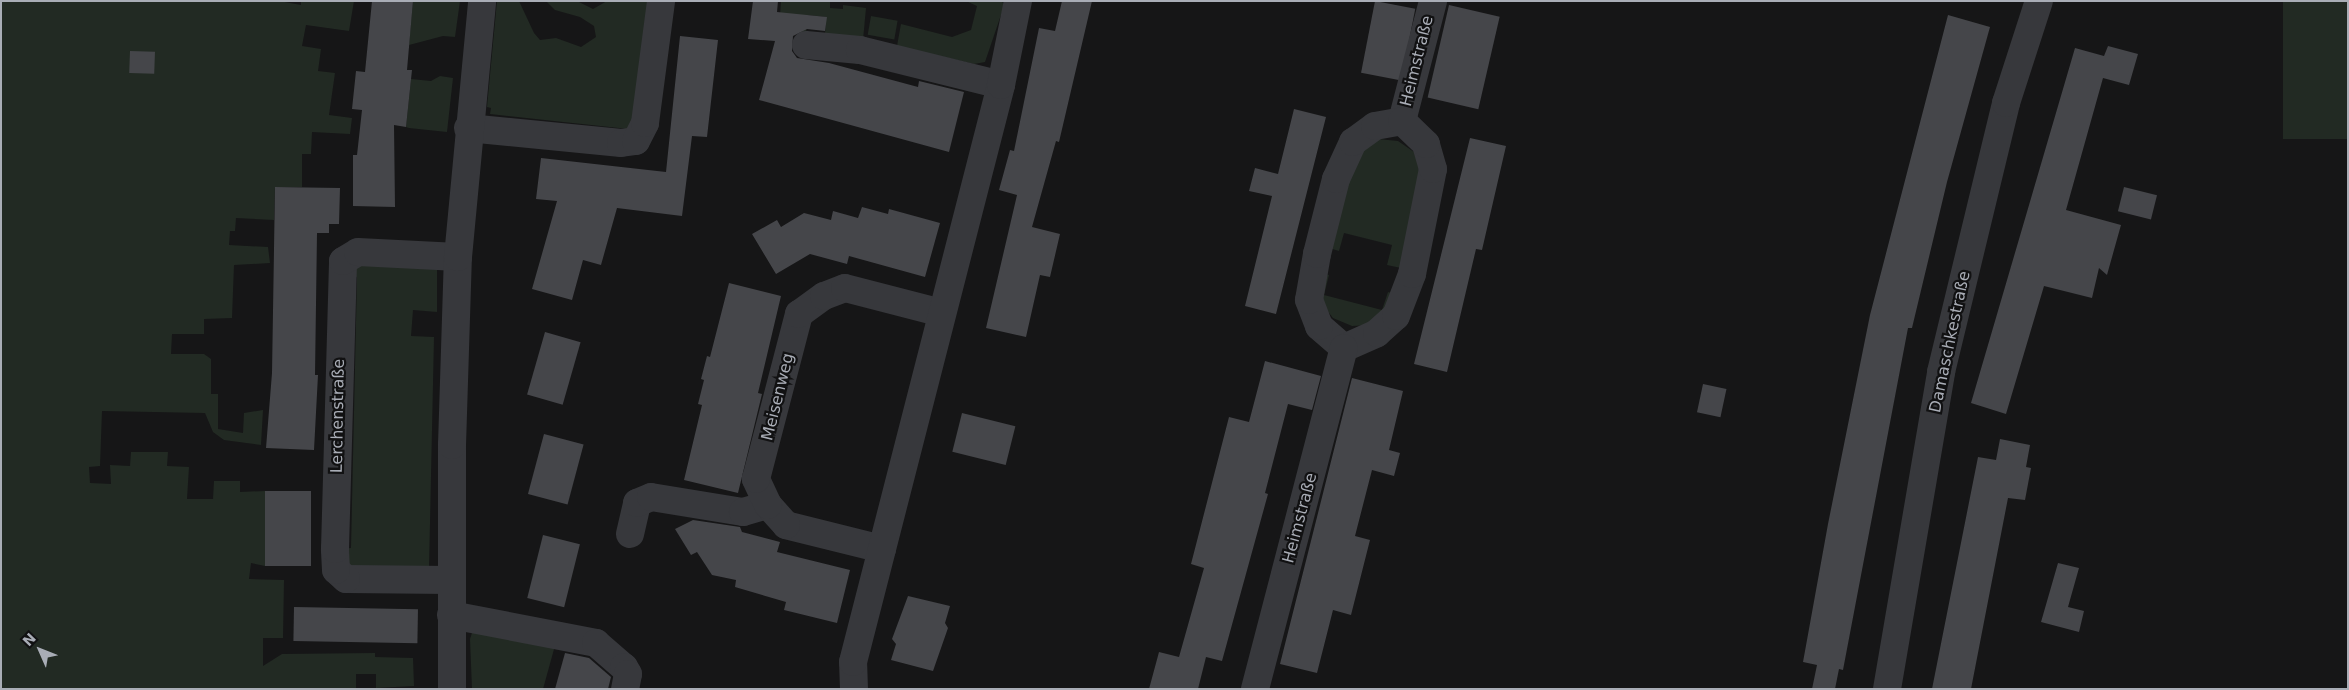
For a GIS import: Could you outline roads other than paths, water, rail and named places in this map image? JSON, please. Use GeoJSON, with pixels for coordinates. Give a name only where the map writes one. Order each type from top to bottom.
{"type":"FeatureCollection","features":[{"type":"Feature","properties":{"kind":"street"},"geometry":{"type":"LineString","coordinates":[[452,689],[450,580],[458,257],[468,128],[482,1]]}},
{"type":"Feature","properties":{"kind":"street"},"geometry":{"type":"LineString","coordinates":[[468,128],[621,143],[636,141],[645,123],[661,1]]}},
{"type":"Feature","properties":{"kind":"street"},"geometry":{"type":"LineString","coordinates":[[854,689],[853,662],[1001,85],[1018,1]]}},
{"type":"Feature","properties":{"kind":"street","name":"Heimstraße"},"geometry":{"type":"LineString","coordinates":[[1402,121],[1432,1]]}},
{"type":"Feature","properties":{"kind":"street","name":"Damaschkestraße"},"geometry":{"type":"LineString","coordinates":[[1887,689],[1941,372],[2006,103],[2039,1]]}},
{"type":"Feature","properties":{"kind":"street"},"geometry":{"type":"LineString","coordinates":[[806,44],[860,50],[1001,85]]}},
{"type":"Feature","properties":{"kind":"street","name":"Heimstraße"},"geometry":{"type":"LineString","coordinates":[[1344,348],[1377,333],[1396,316],[1412,274],[1433,169],[1426,144],[1402,121]]}},
{"type":"Feature","properties":{"kind":"street","name":"Heimstraße"},"geometry":{"type":"LineString","coordinates":[[1344,348],[1320,326],[1309,300],[1336,179],[1353,142],[1375,126],[1402,121]]}},
{"type":"Feature","properties":{"kind":"street","name":"Lerchenstraße"},"geometry":{"type":"LineString","coordinates":[[450,580],[351,580],[340,576],[334,557],[343,262],[358,252],[458,257]]}},
{"type":"Feature","properties":{"kind":"street","name":"Meisenweg"},"geometry":{"type":"LineString","coordinates":[[882,549],[786,525],[768,506],[756,479],[799,314],[824,296],[845,288],[942,313]]}},
{"type":"Feature","properties":{"kind":"street","name":"Heimstraße"},"geometry":{"type":"LineString","coordinates":[[1255,689],[1344,348]]}},
{"type":"Feature","properties":{"kind":"street"},"geometry":{"type":"LineString","coordinates":[[630,534],[637,503],[651,497],[743,512],[768,506]]}},
{"type":"Feature","properties":{"kind":"street"},"geometry":{"type":"LineString","coordinates":[[451,615],[596,643],[624,667],[628,674],[625,689]]}}]}
